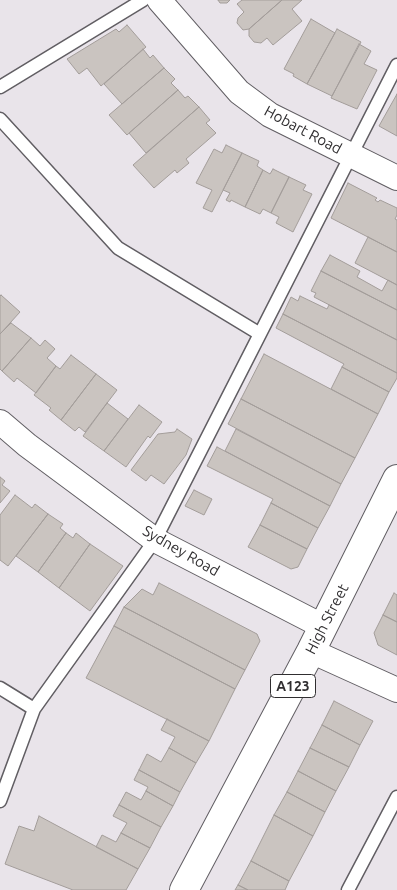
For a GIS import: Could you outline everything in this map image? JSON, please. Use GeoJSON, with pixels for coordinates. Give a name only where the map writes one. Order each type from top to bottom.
{"type":"FeatureCollection","features":[{"type":"Feature","properties":{"kind":"main road","name":"High Street"},"geometry":{"type":"LineString","coordinates":[[184,890],[312,651],[397,479]]}},
{"type":"Feature","properties":{"kind":"street","name":"Hobart Road"},"geometry":{"type":"LineString","coordinates":[[159,0],[239,92],[270,115],[397,178]]}},
{"type":"Feature","properties":{"kind":"street","name":"Sydney Road"},"geometry":{"type":"LineString","coordinates":[[0,422],[27,445],[155,540],[324,627]]}},
{"type":"Feature","properties":{"kind":"street"},"geometry":{"type":"LineString","coordinates":[[312,651],[397,690]]}},
{"type":"Feature","properties":{"kind":"lane"},"geometry":{"type":"LineString","coordinates":[[0,87],[143,0]]}},
{"type":"Feature","properties":{"kind":"lane"},"geometry":{"type":"LineString","coordinates":[[0,801],[34,709],[155,540],[397,65]]}},
{"type":"Feature","properties":{"kind":"lane"},"geometry":{"type":"LineString","coordinates":[[0,119],[118,248],[260,334]]}},
{"type":"Feature","properties":{"kind":"lane"},"geometry":{"type":"LineString","coordinates":[[0,688],[34,709]]}},
{"type":"Feature","properties":{"kind":"lane"},"geometry":{"type":"LineString","coordinates":[[348,890],[397,797]]}},
{"type":"Feature","properties":{"kind":"building"},"geometry":{"type":"Polygon","coordinates":[[[218,0],[230,0],[227,3],[220,3],[218,0]]]}},
{"type":"Feature","properties":{"kind":"building"},"geometry":{"type":"Polygon","coordinates":[[[242,0],[282,0],[249,29],[243,30],[237,23],[238,18],[244,12],[237,4],[242,0]]]}},
{"type":"Feature","properties":{"kind":"building"},"geometry":{"type":"Polygon","coordinates":[[[282,0],[302,0],[292,9],[302,21],[273,45],[267,38],[261,43],[254,42],[249,36],[249,29],[282,0]]]}},
{"type":"Feature","properties":{"kind":"building"},"geometry":{"type":"Polygon","coordinates":[[[311,19],[335,33],[307,84],[284,69],[311,19]]]}},
{"type":"Feature","properties":{"kind":"building"},"geometry":{"type":"Polygon","coordinates":[[[127,25],[146,47],[101,86],[87,68],[79,74],[67,59],[116,29],[119,32],[127,25]]]}},
{"type":"Feature","properties":{"kind":"building"},"geometry":{"type":"Polygon","coordinates":[[[337,29],[361,42],[332,96],[307,84],[337,29]]]}},
{"type":"Feature","properties":{"kind":"building"},"geometry":{"type":"Polygon","coordinates":[[[359,44],[371,51],[364,64],[377,70],[357,109],[331,98],[359,44]]]}},
{"type":"Feature","properties":{"kind":"building"},"geometry":{"type":"Polygon","coordinates":[[[143,49],[150,58],[153,55],[164,68],[122,104],[104,84],[143,49]]]}},
{"type":"Feature","properties":{"kind":"building"},"geometry":{"type":"Polygon","coordinates":[[[164,68],[175,79],[171,83],[178,90],[127,135],[109,115],[164,68]]]}},
{"type":"Feature","properties":{"kind":"building"},"geometry":{"type":"Polygon","coordinates":[[[178,90],[185,98],[188,96],[199,107],[146,153],[129,133],[178,90]]]}},
{"type":"Feature","properties":{"kind":"building"},"geometry":{"type":"Polygon","coordinates":[[[397,94],[397,136],[379,126],[397,94]]]}},
{"type":"Feature","properties":{"kind":"building"},"geometry":{"type":"Polygon","coordinates":[[[199,107],[210,120],[206,123],[216,133],[186,159],[189,163],[177,173],[175,170],[154,188],[133,165],[199,107]]]}},
{"type":"Feature","properties":{"kind":"building"},"geometry":{"type":"Polygon","coordinates":[[[226,145],[242,153],[212,212],[203,208],[212,190],[196,183],[214,149],[222,153],[226,145]]]}},
{"type":"Feature","properties":{"kind":"building"},"geometry":{"type":"Polygon","coordinates":[[[242,153],[259,161],[257,166],[263,170],[245,207],[231,200],[230,202],[226,200],[230,193],[223,190],[242,153]]]}},
{"type":"Feature","properties":{"kind":"building"},"geometry":{"type":"Polygon","coordinates":[[[273,169],[289,177],[271,213],[263,209],[260,214],[245,207],[263,170],[270,174],[273,169]]]}},
{"type":"Feature","properties":{"kind":"building"},"geometry":{"type":"Polygon","coordinates":[[[289,177],[306,185],[303,190],[312,194],[293,232],[276,223],[279,217],[271,213],[289,177]]]}},
{"type":"Feature","properties":{"kind":"building"},"geometry":{"type":"Polygon","coordinates":[[[348,183],[377,198],[375,200],[378,202],[380,200],[397,208],[395,219],[397,220],[397,252],[331,218],[348,183]]]}},
{"type":"Feature","properties":{"kind":"building"},"geometry":{"type":"Polygon","coordinates":[[[368,237],[397,252],[397,285],[355,263],[368,237]]]}},
{"type":"Feature","properties":{"kind":"building"},"geometry":{"type":"Polygon","coordinates":[[[330,255],[360,271],[357,277],[382,291],[388,280],[397,285],[397,310],[321,271],[330,255]]]}},
{"type":"Feature","properties":{"kind":"building"},"geometry":{"type":"Polygon","coordinates":[[[321,271],[397,310],[397,340],[314,297],[316,293],[311,291],[321,271]]]}},
{"type":"Feature","properties":{"kind":"building"},"geometry":{"type":"Polygon","coordinates":[[[0,296],[20,312],[0,334],[0,296]]]}},
{"type":"Feature","properties":{"kind":"building"},"geometry":{"type":"Polygon","coordinates":[[[300,296],[327,309],[329,305],[397,340],[397,373],[283,314],[291,297],[298,301],[300,296]]]}},
{"type":"Feature","properties":{"kind":"building"},"geometry":{"type":"Polygon","coordinates":[[[283,314],[397,373],[397,378],[389,392],[342,367],[344,364],[276,328],[283,314]]]}},
{"type":"Feature","properties":{"kind":"building"},"geometry":{"type":"Polygon","coordinates":[[[11,323],[31,338],[2,371],[0,369],[0,334],[11,323]]]}},
{"type":"Feature","properties":{"kind":"building"},"geometry":{"type":"Polygon","coordinates":[[[31,338],[40,346],[45,340],[55,349],[47,358],[56,366],[36,393],[17,378],[14,382],[2,371],[31,338]]]}},
{"type":"Feature","properties":{"kind":"building"},"geometry":{"type":"Polygon","coordinates":[[[264,354],[378,414],[355,458],[241,399],[264,354]]]}},
{"type":"Feature","properties":{"kind":"building"},"geometry":{"type":"Polygon","coordinates":[[[71,355],[96,374],[61,420],[49,410],[51,408],[34,395],[56,366],[60,369],[71,355]]]}},
{"type":"Feature","properties":{"kind":"building"},"geometry":{"type":"Polygon","coordinates":[[[342,367],[389,392],[378,414],[331,389],[342,367]]]}},
{"type":"Feature","properties":{"kind":"building"},"geometry":{"type":"Polygon","coordinates":[[[96,374],[117,390],[85,432],[79,427],[75,431],[61,420],[96,374]]]}},
{"type":"Feature","properties":{"kind":"building"},"geometry":{"type":"Polygon","coordinates":[[[241,399],[355,458],[341,484],[228,424],[241,399]]]}},
{"type":"Feature","properties":{"kind":"building"},"geometry":{"type":"Polygon","coordinates":[[[107,403],[128,419],[104,451],[83,436],[107,403]]]}},
{"type":"Feature","properties":{"kind":"building"},"geometry":{"type":"Polygon","coordinates":[[[139,405],[162,422],[150,438],[148,436],[126,467],[104,451],[139,405]]]}},
{"type":"Feature","properties":{"kind":"building"},"geometry":{"type":"Polygon","coordinates":[[[177,429],[192,439],[186,455],[164,484],[151,475],[146,481],[131,470],[158,434],[175,432],[177,429]]]}},
{"type":"Feature","properties":{"kind":"building"},"geometry":{"type":"Polygon","coordinates":[[[236,429],[341,484],[330,506],[225,451],[236,429]]]}},
{"type":"Feature","properties":{"kind":"building"},"geometry":{"type":"Polygon","coordinates":[[[217,447],[330,506],[318,528],[271,503],[273,499],[207,466],[217,447]]]}},
{"type":"Feature","properties":{"kind":"building"},"geometry":{"type":"Polygon","coordinates":[[[0,477],[5,481],[2,485],[10,491],[0,503],[0,477]]]}},
{"type":"Feature","properties":{"kind":"building"},"geometry":{"type":"Polygon","coordinates":[[[194,490],[212,499],[204,515],[185,506],[194,490]]]}},
{"type":"Feature","properties":{"kind":"building"},"geometry":{"type":"Polygon","coordinates":[[[15,495],[32,508],[35,504],[48,514],[8,566],[0,560],[0,515],[15,495]]]}},
{"type":"Feature","properties":{"kind":"building"},"geometry":{"type":"Polygon","coordinates":[[[271,503],[318,528],[307,549],[260,525],[271,503]]]}},
{"type":"Feature","properties":{"kind":"building"},"geometry":{"type":"Polygon","coordinates":[[[48,514],[63,524],[60,528],[66,533],[38,572],[16,556],[48,514]]]}},
{"type":"Feature","properties":{"kind":"building"},"geometry":{"type":"Polygon","coordinates":[[[260,525],[307,549],[298,567],[291,569],[248,547],[260,525]]]}},
{"type":"Feature","properties":{"kind":"building"},"geometry":{"type":"Polygon","coordinates":[[[66,533],[73,538],[76,533],[90,544],[59,588],[38,572],[66,533]]]}},
{"type":"Feature","properties":{"kind":"building"},"geometry":{"type":"Polygon","coordinates":[[[90,544],[123,566],[90,611],[59,588],[90,544]]]}},
{"type":"Feature","properties":{"kind":"building"},"geometry":{"type":"Polygon","coordinates":[[[159,583],[257,634],[260,641],[245,670],[124,607],[142,589],[153,595],[159,583]]]}},
{"type":"Feature","properties":{"kind":"building"},"geometry":{"type":"Polygon","coordinates":[[[394,593],[397,595],[397,622],[383,615],[394,593]]]}},
{"type":"Feature","properties":{"kind":"building"},"geometry":{"type":"Polygon","coordinates":[[[124,607],[245,670],[235,689],[114,626],[124,607]]]}},
{"type":"Feature","properties":{"kind":"building"},"geometry":{"type":"Polygon","coordinates":[[[383,615],[397,622],[397,655],[378,645],[374,633],[383,615]]]}},
{"type":"Feature","properties":{"kind":"building"},"geometry":{"type":"Polygon","coordinates":[[[114,626],[235,689],[209,741],[86,678],[114,626]]]}},
{"type":"Feature","properties":{"kind":"building"},"geometry":{"type":"Polygon","coordinates":[[[334,701],[373,721],[360,745],[322,725],[334,701]]]}},
{"type":"Feature","properties":{"kind":"building"},"geometry":{"type":"Polygon","coordinates":[[[167,719],[209,741],[196,763],[169,748],[175,737],[161,730],[167,719]]]}},
{"type":"Feature","properties":{"kind":"building"},"geometry":{"type":"Polygon","coordinates":[[[322,725],[360,745],[349,767],[310,748],[322,725]]]}},
{"type":"Feature","properties":{"kind":"building"},"geometry":{"type":"Polygon","coordinates":[[[169,748],[196,763],[180,792],[139,770],[147,754],[161,762],[169,748]]]}},
{"type":"Feature","properties":{"kind":"building"},"geometry":{"type":"Polygon","coordinates":[[[310,748],[349,767],[336,791],[298,771],[310,748]]]}},
{"type":"Feature","properties":{"kind":"building"},"geometry":{"type":"Polygon","coordinates":[[[139,770],[180,792],[173,806],[146,791],[148,787],[134,780],[139,770]]]}},
{"type":"Feature","properties":{"kind":"building"},"geometry":{"type":"Polygon","coordinates":[[[298,771],[336,791],[325,812],[287,792],[298,771]]]}},
{"type":"Feature","properties":{"kind":"building"},"geometry":{"type":"Polygon","coordinates":[[[146,791],[173,806],[161,827],[119,805],[126,792],[141,800],[146,791]]]}},
{"type":"Feature","properties":{"kind":"building"},"geometry":{"type":"Polygon","coordinates":[[[287,792],[325,812],[313,836],[274,815],[287,792]]]}},
{"type":"Feature","properties":{"kind":"building"},"geometry":{"type":"Polygon","coordinates":[[[119,805],[161,827],[150,848],[121,833],[127,823],[113,816],[119,805]]]}},
{"type":"Feature","properties":{"kind":"building"},"geometry":{"type":"Polygon","coordinates":[[[274,815],[313,836],[289,881],[251,861],[274,815]]]}},
{"type":"Feature","properties":{"kind":"building"},"geometry":{"type":"Polygon","coordinates":[[[39,816],[138,869],[126,890],[73,890],[5,864],[19,826],[34,831],[39,816]]]}},
{"type":"Feature","properties":{"kind":"building"},"geometry":{"type":"Polygon","coordinates":[[[121,833],[150,848],[138,869],[96,847],[102,835],[116,842],[121,833]]]}},
{"type":"Feature","properties":{"kind":"building"},"geometry":{"type":"Polygon","coordinates":[[[251,861],[289,881],[285,890],[248,890],[238,885],[251,861]]]}},
{"type":"Feature","properties":{"kind":"building"},"geometry":{"type":"Polygon","coordinates":[[[238,885],[248,890],[235,890],[238,885]]]}}]}
